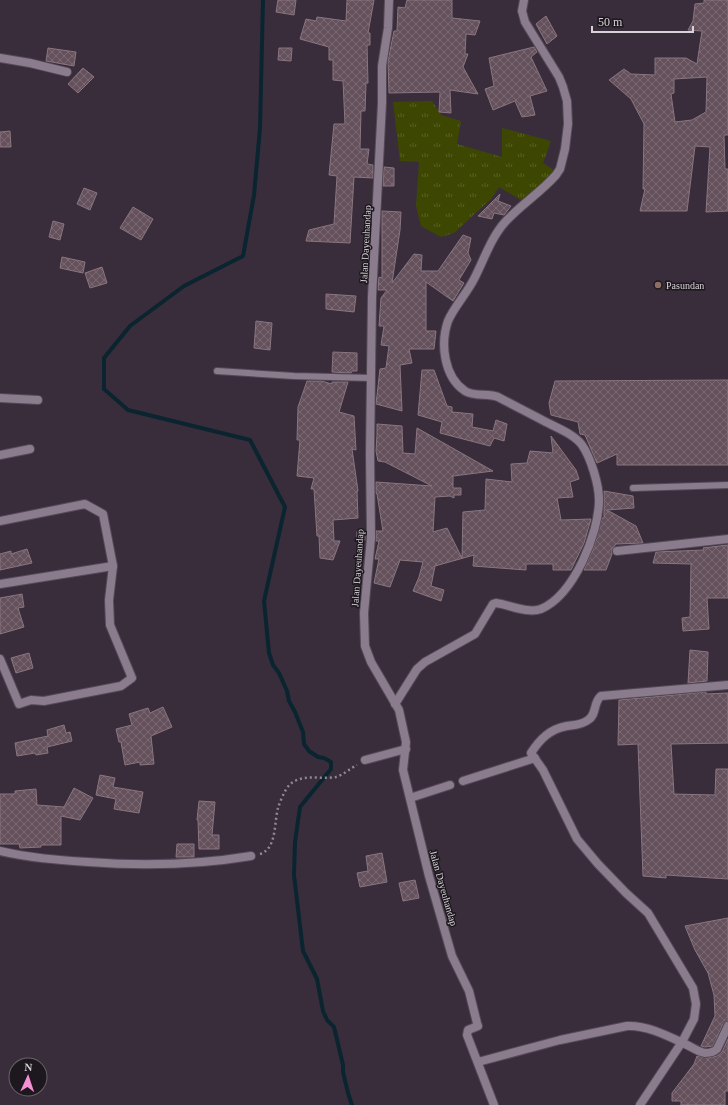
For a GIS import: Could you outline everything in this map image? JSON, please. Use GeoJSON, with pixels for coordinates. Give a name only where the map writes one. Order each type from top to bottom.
{"type":"FeatureCollection","features":[{"type":"Feature","properties":{"kind":"street","name":"Jalan Dayeuhandap"},"geometry":{"type":"LineString","coordinates":[[389,0],[388,28],[382,66],[382,103],[372,297],[371,538],[364,613],[365,646],[371,662],[397,707],[406,745],[403,770],[429,876],[450,949],[469,991],[478,1026],[468,1030],[467,1035],[494,1105]]}},
{"type":"Feature","properties":{"kind":"street"},"geometry":{"type":"LineString","coordinates":[[397,707],[417,669],[425,662],[475,634],[493,604],[496,603],[526,610],[536,610],[542,609],[556,598],[568,585],[578,570],[592,538],[597,517],[599,499],[598,487],[586,452],[581,444],[568,433],[498,397],[467,392],[453,379],[448,369],[446,358],[445,341],[449,320],[472,282],[495,237],[507,220],[556,175],[560,169],[562,160],[568,124],[567,101],[559,77],[525,22],[522,10],[524,0]]}},
{"type":"Feature","properties":{"kind":"street"},"geometry":{"type":"LineString","coordinates":[[0,58],[30,63],[67,72]]}},
{"type":"Feature","properties":{"kind":"street"},"geometry":{"type":"LineString","coordinates":[[0,398],[38,400]]}},
{"type":"Feature","properties":{"kind":"street"},"geometry":{"type":"LineString","coordinates":[[0,455],[30,449]]}},
{"type":"Feature","properties":{"kind":"street"},"geometry":{"type":"LineString","coordinates":[[0,521],[85,504],[103,514],[113,566],[109,600],[110,625],[132,678],[121,686],[44,701],[31,700],[19,704],[0,659]]}},
{"type":"Feature","properties":{"kind":"street"},"geometry":{"type":"LineString","coordinates":[[617,551],[728,539]]}},
{"type":"Feature","properties":{"kind":"street"},"geometry":{"type":"LineString","coordinates":[[0,584],[113,566]]}},
{"type":"Feature","properties":{"kind":"street"},"geometry":{"type":"LineString","coordinates":[[640,1105],[685,1043],[694,1019],[696,1004],[693,988],[648,913],[598,864],[577,839],[543,770],[531,753],[538,742],[550,732],[562,727],[580,724],[588,720],[594,713],[597,701],[601,696],[728,686]]}},
{"type":"Feature","properties":{"kind":"street"},"geometry":{"type":"LineString","coordinates":[[365,760],[406,745]]}},
{"type":"Feature","properties":{"kind":"street"},"geometry":{"type":"LineString","coordinates":[[463,781],[535,758]]}},
{"type":"Feature","properties":{"kind":"street"},"geometry":{"type":"LineString","coordinates":[[410,798],[450,785]]}},
{"type":"Feature","properties":{"kind":"street"},"geometry":{"type":"LineString","coordinates":[[0,851],[41,858],[132,865],[220,862],[251,856]]}},
{"type":"Feature","properties":{"kind":"street"},"geometry":{"type":"LineString","coordinates":[[478,1062],[560,1040],[627,1026],[638,1026],[685,1043],[696,1050],[705,1053],[716,1050],[728,1026]]}},
{"type":"Feature","properties":{"kind":"lane"},"geometry":{"type":"LineString","coordinates":[[217,371],[294,376],[371,378]]}},
{"type":"Feature","properties":{"kind":"lane"},"geometry":{"type":"LineString","coordinates":[[633,488],[728,485]]}},
{"type":"Feature","properties":{"kind":"path"},"geometry":{"type":"LineString","coordinates":[[251,856],[264,852],[270,844],[278,806],[288,787],[296,780],[306,778],[337,777],[365,760]]}},
{"type":"Feature","properties":{"kind":"green space"},"geometry":{"type":"Polygon","coordinates":[[[432,101],[441,115],[461,121],[457,144],[502,157],[502,128],[551,141],[543,163],[555,171],[526,203],[499,187],[491,199],[454,233],[441,237],[421,226],[416,206],[419,162],[400,161],[393,102],[432,101]]]}},
{"type":"Feature","properties":{"kind":"building"},"geometry":{"type":"Polygon","coordinates":[[[278,0],[296,0],[294,15],[276,12],[278,0]]]}},
{"type":"Feature","properties":{"kind":"building"},"geometry":{"type":"Polygon","coordinates":[[[347,0],[374,0],[368,33],[370,33],[370,45],[367,45],[368,83],[366,83],[365,111],[361,111],[360,149],[369,149],[367,164],[373,165],[373,178],[354,177],[350,243],[306,241],[309,230],[334,224],[337,176],[329,175],[334,124],[345,124],[343,81],[333,80],[333,60],[329,60],[329,47],[300,39],[306,19],[316,21],[317,17],[346,21],[347,0]]]}},
{"type":"Feature","properties":{"kind":"building"},"geometry":{"type":"Polygon","coordinates":[[[407,0],[452,0],[452,18],[480,21],[475,35],[466,34],[465,54],[468,54],[463,67],[478,94],[450,90],[451,113],[439,112],[440,92],[389,93],[388,61],[394,31],[397,31],[398,7],[405,8],[407,0]]]}},
{"type":"Feature","properties":{"kind":"building"},"geometry":{"type":"Polygon","coordinates":[[[704,0],[728,0],[728,135],[724,135],[725,169],[728,169],[728,211],[706,212],[710,147],[695,146],[687,211],[640,211],[645,189],[643,189],[644,124],[631,99],[609,80],[624,69],[631,74],[655,75],[655,58],[686,58],[697,64],[702,31],[688,30],[693,21],[695,4],[704,3],[704,0]],[[707,77],[674,79],[674,93],[671,94],[675,122],[692,120],[706,112],[707,77]]]}},
{"type":"Feature","properties":{"kind":"building"},"geometry":{"type":"Polygon","coordinates":[[[546,16],[557,36],[547,44],[536,24],[546,16]]]}},
{"type":"Feature","properties":{"kind":"building"},"geometry":{"type":"Polygon","coordinates":[[[534,47],[537,52],[531,57],[547,91],[530,96],[535,115],[522,117],[515,101],[493,110],[485,89],[494,86],[489,58],[534,47]]]}},
{"type":"Feature","properties":{"kind":"building"},"geometry":{"type":"Polygon","coordinates":[[[48,48],[76,52],[74,66],[46,61],[48,48]]]}},
{"type":"Feature","properties":{"kind":"building"},"geometry":{"type":"Polygon","coordinates":[[[279,48],[292,48],[291,61],[278,60],[279,48]]]}},
{"type":"Feature","properties":{"kind":"building"},"geometry":{"type":"Polygon","coordinates":[[[83,68],[94,77],[78,93],[68,84],[83,68]]]}},
{"type":"Feature","properties":{"kind":"building"},"geometry":{"type":"Polygon","coordinates":[[[10,131],[11,147],[0,147],[0,132],[10,131]]]}},
{"type":"Feature","properties":{"kind":"building"},"geometry":{"type":"Polygon","coordinates":[[[384,167],[394,168],[394,186],[383,186],[384,167]]]}},
{"type":"Feature","properties":{"kind":"building"},"geometry":{"type":"Polygon","coordinates":[[[84,188],[97,193],[90,210],[77,204],[84,188]]]}},
{"type":"Feature","properties":{"kind":"building"},"geometry":{"type":"Polygon","coordinates":[[[500,194],[498,201],[511,206],[504,215],[494,213],[492,219],[478,216],[500,194]]]}},
{"type":"Feature","properties":{"kind":"building"},"geometry":{"type":"Polygon","coordinates":[[[133,207],[153,219],[141,240],[120,228],[133,207]]]}},
{"type":"Feature","properties":{"kind":"building"},"geometry":{"type":"Polygon","coordinates":[[[382,211],[401,212],[400,230],[392,283],[414,254],[422,255],[421,271],[438,271],[463,235],[471,238],[468,253],[471,260],[459,280],[464,283],[453,301],[426,282],[426,331],[436,331],[434,349],[409,349],[412,363],[400,365],[402,411],[376,404],[380,369],[386,368],[389,346],[381,345],[384,326],[379,326],[381,298],[387,290],[378,290],[379,277],[382,278],[382,211]]]}},
{"type":"Feature","properties":{"kind":"building"},"geometry":{"type":"Polygon","coordinates":[[[53,221],[64,224],[60,240],[49,237],[53,221]]]}},
{"type":"Feature","properties":{"kind":"building"},"geometry":{"type":"Polygon","coordinates":[[[62,257],[85,262],[83,273],[60,268],[62,257]]]}},
{"type":"Feature","properties":{"kind":"building"},"geometry":{"type":"Polygon","coordinates":[[[102,267],[107,283],[90,288],[85,273],[102,267]]]}},
{"type":"Feature","properties":{"kind":"building"},"geometry":{"type":"Polygon","coordinates":[[[326,294],[356,296],[354,312],[326,309],[326,294]]]}},
{"type":"Feature","properties":{"kind":"building"},"geometry":{"type":"Polygon","coordinates":[[[256,321],[272,323],[270,350],[254,348],[256,321]]]}},
{"type":"Feature","properties":{"kind":"building"},"geometry":{"type":"Polygon","coordinates":[[[333,352],[357,353],[357,371],[352,371],[351,373],[332,372],[333,352]]]}},
{"type":"Feature","properties":{"kind":"building"},"geometry":{"type":"Polygon","coordinates":[[[422,370],[434,370],[447,406],[452,407],[452,412],[473,414],[472,427],[493,431],[496,420],[507,424],[504,441],[494,438],[490,446],[440,433],[442,422],[418,415],[422,370]]]}},
{"type":"Feature","properties":{"kind":"building"},"geometry":{"type":"Polygon","coordinates":[[[728,380],[728,465],[617,465],[617,454],[597,463],[585,435],[580,434],[578,422],[551,415],[549,403],[555,381],[728,380]]]}},
{"type":"Feature","properties":{"kind":"building"},"geometry":{"type":"Polygon","coordinates":[[[307,381],[321,381],[332,384],[332,382],[348,382],[339,412],[354,416],[356,450],[352,449],[358,491],[358,518],[333,520],[334,541],[340,541],[333,560],[320,558],[314,489],[311,489],[314,478],[297,476],[300,440],[297,440],[298,407],[307,381]]]}},
{"type":"Feature","properties":{"kind":"building"},"geometry":{"type":"Polygon","coordinates":[[[377,424],[402,426],[403,453],[415,454],[417,428],[493,471],[453,476],[453,488],[461,488],[461,495],[454,495],[454,498],[450,496],[435,497],[433,532],[447,528],[462,558],[463,512],[485,510],[486,479],[512,482],[511,464],[527,463],[530,451],[553,453],[551,436],[576,470],[579,479],[570,482],[573,497],[557,498],[561,520],[591,519],[584,543],[571,570],[553,570],[553,564],[526,564],[526,570],[473,566],[474,555],[435,566],[431,586],[444,590],[441,601],[413,591],[423,562],[400,560],[390,587],[374,583],[379,559],[375,559],[379,541],[376,541],[376,531],[383,531],[376,493],[376,482],[432,486],[385,462],[378,461],[376,451],[377,424]]]}},
{"type":"Feature","properties":{"kind":"building"},"geometry":{"type":"Polygon","coordinates":[[[604,491],[633,496],[634,508],[607,510],[636,526],[643,543],[616,544],[612,549],[612,554],[606,570],[584,570],[594,547],[602,518],[604,518],[604,491]]]}},
{"type":"Feature","properties":{"kind":"building"},"geometry":{"type":"Polygon","coordinates":[[[357,532],[365,532],[365,540],[357,540],[357,532]]]}},
{"type":"Feature","properties":{"kind":"building"},"geometry":{"type":"Polygon","coordinates":[[[728,545],[728,598],[707,598],[709,629],[683,631],[682,618],[690,617],[691,564],[653,563],[656,552],[704,550],[703,548],[728,545]]]}},
{"type":"Feature","properties":{"kind":"building"},"geometry":{"type":"Polygon","coordinates":[[[27,549],[32,563],[0,570],[0,554],[11,551],[11,554],[27,549]]]}},
{"type":"Feature","properties":{"kind":"building"},"geometry":{"type":"Polygon","coordinates":[[[22,594],[24,607],[18,608],[24,627],[0,634],[0,598],[22,594]]]}},
{"type":"Feature","properties":{"kind":"building"},"geometry":{"type":"Polygon","coordinates":[[[690,650],[708,652],[707,681],[688,683],[690,650]]]}},
{"type":"Feature","properties":{"kind":"building"},"geometry":{"type":"Polygon","coordinates":[[[29,653],[33,668],[16,673],[11,658],[29,653]]]}},
{"type":"Feature","properties":{"kind":"building"},"geometry":{"type":"Polygon","coordinates":[[[706,692],[706,694],[728,693],[728,743],[671,744],[674,794],[715,795],[716,769],[728,769],[728,879],[666,875],[666,878],[643,876],[638,744],[618,745],[619,700],[706,692]]]}},
{"type":"Feature","properties":{"kind":"building"},"geometry":{"type":"Polygon","coordinates":[[[163,707],[172,727],[151,736],[154,764],[140,765],[140,762],[125,765],[121,742],[119,742],[116,729],[132,725],[129,714],[148,708],[150,713],[163,707]]]}},
{"type":"Feature","properties":{"kind":"building"},"geometry":{"type":"Polygon","coordinates":[[[64,725],[66,733],[70,732],[72,741],[47,747],[48,753],[36,755],[35,753],[17,756],[15,743],[48,736],[47,730],[64,725]]]}},
{"type":"Feature","properties":{"kind":"building"},"geometry":{"type":"Polygon","coordinates":[[[100,775],[115,778],[113,787],[143,792],[139,813],[114,809],[116,799],[96,795],[100,775]]]}},
{"type":"Feature","properties":{"kind":"building"},"geometry":{"type":"Polygon","coordinates":[[[74,788],[93,798],[80,820],[61,816],[61,845],[41,845],[41,847],[20,848],[19,844],[0,844],[0,794],[15,794],[15,791],[36,789],[37,805],[64,807],[74,788]]]}},
{"type":"Feature","properties":{"kind":"building"},"geometry":{"type":"Polygon","coordinates":[[[199,801],[215,802],[212,835],[219,835],[219,849],[199,849],[197,820],[199,801]]]}},
{"type":"Feature","properties":{"kind":"building"},"geometry":{"type":"Polygon","coordinates":[[[177,844],[194,844],[194,857],[176,857],[177,844]]]}},
{"type":"Feature","properties":{"kind":"building"},"geometry":{"type":"Polygon","coordinates":[[[382,853],[387,882],[360,887],[357,873],[368,871],[366,856],[382,853]]]}},
{"type":"Feature","properties":{"kind":"building"},"geometry":{"type":"Polygon","coordinates":[[[415,880],[419,898],[403,901],[399,883],[415,880]]]}},
{"type":"Feature","properties":{"kind":"building"},"geometry":{"type":"Polygon","coordinates":[[[728,918],[728,1021],[723,1024],[713,1046],[705,1047],[701,1046],[715,1016],[714,995],[708,973],[695,950],[685,926],[728,918]]]}},
{"type":"Feature","properties":{"kind":"building"},"geometry":{"type":"Polygon","coordinates":[[[728,1039],[728,1091],[725,1091],[725,1105],[681,1105],[681,1101],[672,1101],[672,1093],[694,1064],[697,1056],[707,1058],[717,1056],[722,1052],[728,1039]]]}},
{"type":"Feature","properties":{"kind":"waterway"},"geometry":{"type":"LineString","coordinates":[[263,0],[260,128],[254,195],[243,256],[184,286],[130,326],[104,358],[104,389],[128,410],[250,440],[285,507],[264,601],[269,653],[273,665],[279,673],[287,691],[289,701],[303,732],[304,744],[309,751],[318,757],[324,758],[331,762],[331,769],[300,807],[295,842],[294,875],[303,951],[317,979],[323,1011],[327,1020],[334,1027],[343,1065],[343,1072],[352,1105]]}},
{"type":"Feature","properties":{"kind":"place","name":"Pasundan"},"geometry":{"type":"Point","coordinates":[658,285]}}]}
